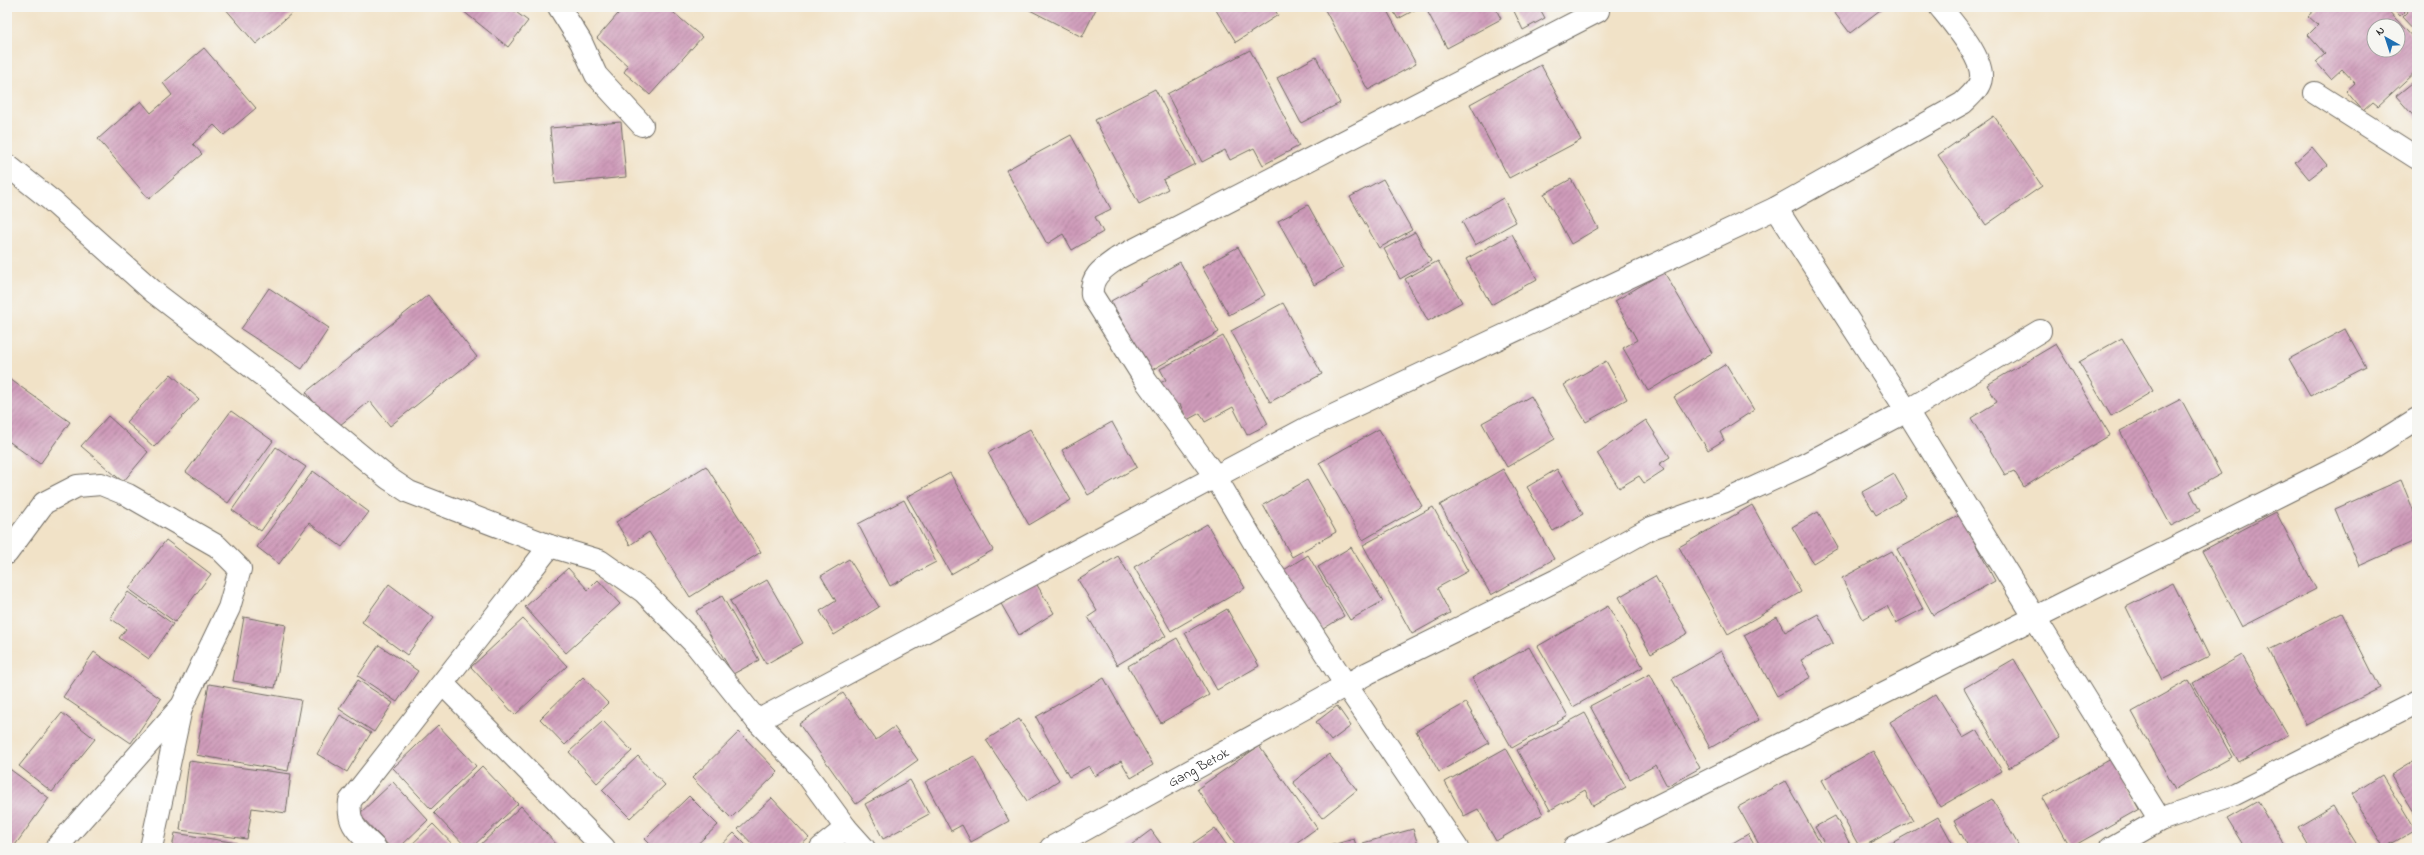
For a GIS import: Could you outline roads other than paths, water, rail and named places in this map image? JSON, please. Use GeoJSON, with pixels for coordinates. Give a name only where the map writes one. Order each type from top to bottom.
{"type":"FeatureCollection","features":[{"type":"Feature","properties":{"kind":"street"},"geometry":{"type":"LineString","coordinates":[[560,7],[581,42],[596,75],[642,125]]}},
{"type":"Feature","properties":{"kind":"street"},"geometry":{"type":"LineString","coordinates":[[757,721],[1215,476],[1432,368],[1776,208],[1963,103],[1978,86],[1981,78],[1979,64],[1960,32],[1940,7]]}},
{"type":"Feature","properties":{"kind":"street"},"geometry":{"type":"LineString","coordinates":[[1457,848],[1404,774],[1262,556],[1215,476],[1146,381],[1092,295],[1093,278],[1118,258],[1598,11]]}},
{"type":"Feature","properties":{"kind":"street"},"geometry":{"type":"LineString","coordinates":[[2315,93],[2417,158]]}},
{"type":"Feature","properties":{"kind":"street"},"geometry":{"type":"LineString","coordinates":[[7,165],[52,201],[155,293],[274,384],[388,478],[409,492],[550,546],[600,562],[644,592],[696,645],[757,721],[802,768],[846,828],[864,848]]}},
{"type":"Feature","properties":{"kind":"street"},"geometry":{"type":"LineString","coordinates":[[1776,208],[1907,412],[2160,820]]}},
{"type":"Feature","properties":{"kind":"street","name":"Gang Betok"},"geometry":{"type":"LineString","coordinates":[[1051,848],[1346,685],[1557,580],[1652,528],[1723,502],[1806,464],[1907,412],[2040,332]]}},
{"type":"Feature","properties":{"kind":"street"},"geometry":{"type":"LineString","coordinates":[[1574,848],[2360,455],[2417,419]]}},
{"type":"Feature","properties":{"kind":"street"},"geometry":{"type":"LineString","coordinates":[[7,553],[44,503],[78,486],[101,484],[128,495],[217,546],[232,558],[240,569],[229,608],[181,708],[151,848]]}},
{"type":"Feature","properties":{"kind":"street"},"geometry":{"type":"LineString","coordinates":[[375,848],[354,827],[348,815],[350,801],[550,546]]}},
{"type":"Feature","properties":{"kind":"street"},"geometry":{"type":"LineString","coordinates":[[443,684],[604,848]]}},
{"type":"Feature","properties":{"kind":"street"},"geometry":{"type":"LineString","coordinates":[[2111,848],[2160,820],[2235,794],[2417,702]]}},
{"type":"Feature","properties":{"kind":"street"},"geometry":{"type":"LineString","coordinates":[[56,848],[181,708]]}},
{"type":"Feature","properties":{"kind":"street"},"geometry":{"type":"LineString","coordinates":[[821,848],[846,828]]}}]}
